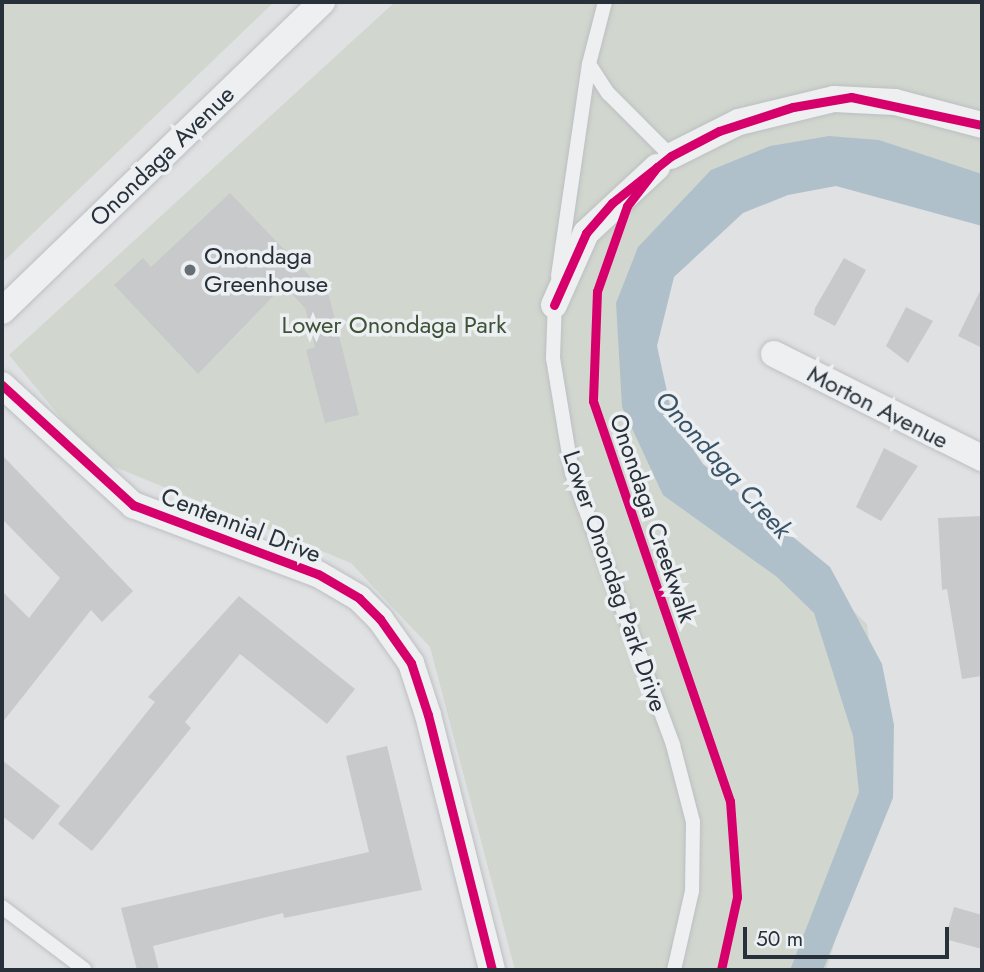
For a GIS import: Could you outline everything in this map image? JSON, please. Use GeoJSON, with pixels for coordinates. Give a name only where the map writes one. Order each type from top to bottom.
{"type":"FeatureCollection","features":[{"type":"Feature","properties":{"kind":"street","name":"Onondaga Avenue"},"geometry":{"type":"LineString","coordinates":[[2,311],[322,2]]}},
{"type":"Feature","properties":{"kind":"street"},"geometry":{"type":"LineString","coordinates":[[554,305],[586,233],[664,162],[739,122],[834,99],[895,102],[982,125]]}},
{"type":"Feature","properties":{"kind":"street","name":"Morton Avenue"},"geometry":{"type":"LineString","coordinates":[[774,354],[982,458]]}},
{"type":"Feature","properties":{"kind":"street","name":"Centennial Drive"},"geometry":{"type":"LineString","coordinates":[[2,385],[132,505],[318,574],[359,598],[380,619],[411,663],[428,715],[492,970]]}},
{"type":"Feature","properties":{"kind":"lane","name":"Lower Onondag Park Drive"},"geometry":{"type":"LineString","coordinates":[[605,2],[589,64],[554,305],[553,358],[572,473],[673,745],[692,822],[692,891],[674,970]]}},
{"type":"Feature","properties":{"kind":"lane"},"geometry":{"type":"LineString","coordinates":[[589,64],[608,93],[664,162]]}},
{"type":"Feature","properties":{"kind":"lane"},"geometry":{"type":"LineString","coordinates":[[2,907],[84,970]]}},
{"type":"Feature","properties":{"kind":"green space"},"geometry":{"type":"Polygon","coordinates":[[[2,2],[274,2],[2,263],[2,2]]]}},
{"type":"Feature","properties":{"kind":"green space","name":"Lower Onondaga Park"},"geometry":{"type":"Polygon","coordinates":[[[395,2],[982,2],[982,201],[838,162],[743,185],[673,261],[637,406],[867,624],[886,777],[826,970],[515,970],[430,647],[351,563],[95,459],[9,355],[395,2]]]}},
{"type":"Feature","properties":{"kind":"water"},"geometry":{"type":"Polygon","coordinates":[[[829,136],[879,140],[982,174],[982,226],[836,186],[788,195],[743,213],[674,277],[657,346],[673,419],[703,464],[830,567],[882,664],[894,725],[893,798],[823,970],[790,970],[859,792],[853,736],[814,613],[777,577],[663,495],[622,407],[616,303],[638,247],[711,170],[770,146],[829,136]]]}},
{"type":"Feature","properties":{"kind":"building","name":"Onondaga Greenhouse"},"geometry":{"type":"Polygon","coordinates":[[[230,193],[329,296],[359,415],[325,423],[306,350],[315,347],[305,308],[284,285],[198,374],[114,285],[143,258],[151,267],[230,193]]]}},
{"type":"Feature","properties":{"kind":"building"},"geometry":{"type":"Polygon","coordinates":[[[844,258],[866,270],[835,326],[814,315],[815,308],[844,258]]]}},
{"type":"Feature","properties":{"kind":"building"},"geometry":{"type":"Polygon","coordinates":[[[982,287],[982,348],[958,336],[982,287]]]}},
{"type":"Feature","properties":{"kind":"building"},"geometry":{"type":"Polygon","coordinates":[[[906,307],[933,321],[908,363],[886,346],[906,307]]]}},
{"type":"Feature","properties":{"kind":"building"},"geometry":{"type":"Polygon","coordinates":[[[884,448],[918,466],[881,521],[856,507],[884,448]]]}},
{"type":"Feature","properties":{"kind":"building"},"geometry":{"type":"Polygon","coordinates":[[[2,455],[133,591],[102,622],[91,610],[2,723],[2,591],[29,618],[60,578],[2,519],[2,455]]]}},
{"type":"Feature","properties":{"kind":"building"},"geometry":{"type":"Polygon","coordinates":[[[982,516],[982,676],[962,679],[947,589],[942,590],[938,518],[982,516]]]}},
{"type":"Feature","properties":{"kind":"building"},"geometry":{"type":"Polygon","coordinates":[[[239,596],[355,689],[327,724],[240,654],[185,722],[191,728],[92,851],[58,824],[155,702],[148,697],[239,596]]]}},
{"type":"Feature","properties":{"kind":"building"},"geometry":{"type":"Polygon","coordinates":[[[387,746],[422,890],[284,918],[283,913],[153,946],[159,970],[137,970],[121,908],[369,852],[346,756],[387,746]]]}},
{"type":"Feature","properties":{"kind":"building"},"geometry":{"type":"Polygon","coordinates":[[[2,760],[60,806],[33,840],[2,816],[2,760]]]}},
{"type":"Feature","properties":{"kind":"building"},"geometry":{"type":"Polygon","coordinates":[[[954,907],[982,915],[982,949],[945,939],[954,907]]]}},
{"type":"Feature","properties":{"kind":"cycle path"},"geometry":{"type":"LineString","coordinates":[[554,305],[586,233],[612,203],[671,156],[719,131],[793,107],[851,97],[982,125]]}},
{"type":"Feature","properties":{"kind":"cycle path","name":"Onondaga Creekwalk"},"geometry":{"type":"LineString","coordinates":[[657,167],[627,206],[597,291],[593,401],[730,801],[737,897],[721,970]]}},
{"type":"Feature","properties":{"kind":"cycle path"},"geometry":{"type":"LineString","coordinates":[[2,385],[133,505],[318,574],[359,598],[380,619],[411,663],[428,715],[492,970]]}},
{"type":"Feature","properties":{"kind":"place","name":"Onondaga Greenhouse"},"geometry":{"type":"Point","coordinates":[190,270]}},
{"type":"Feature","properties":{"kind":"water label","name":"Onondaga Creek"},"geometry":{"type":"Point","coordinates":[723,465]}}]}
